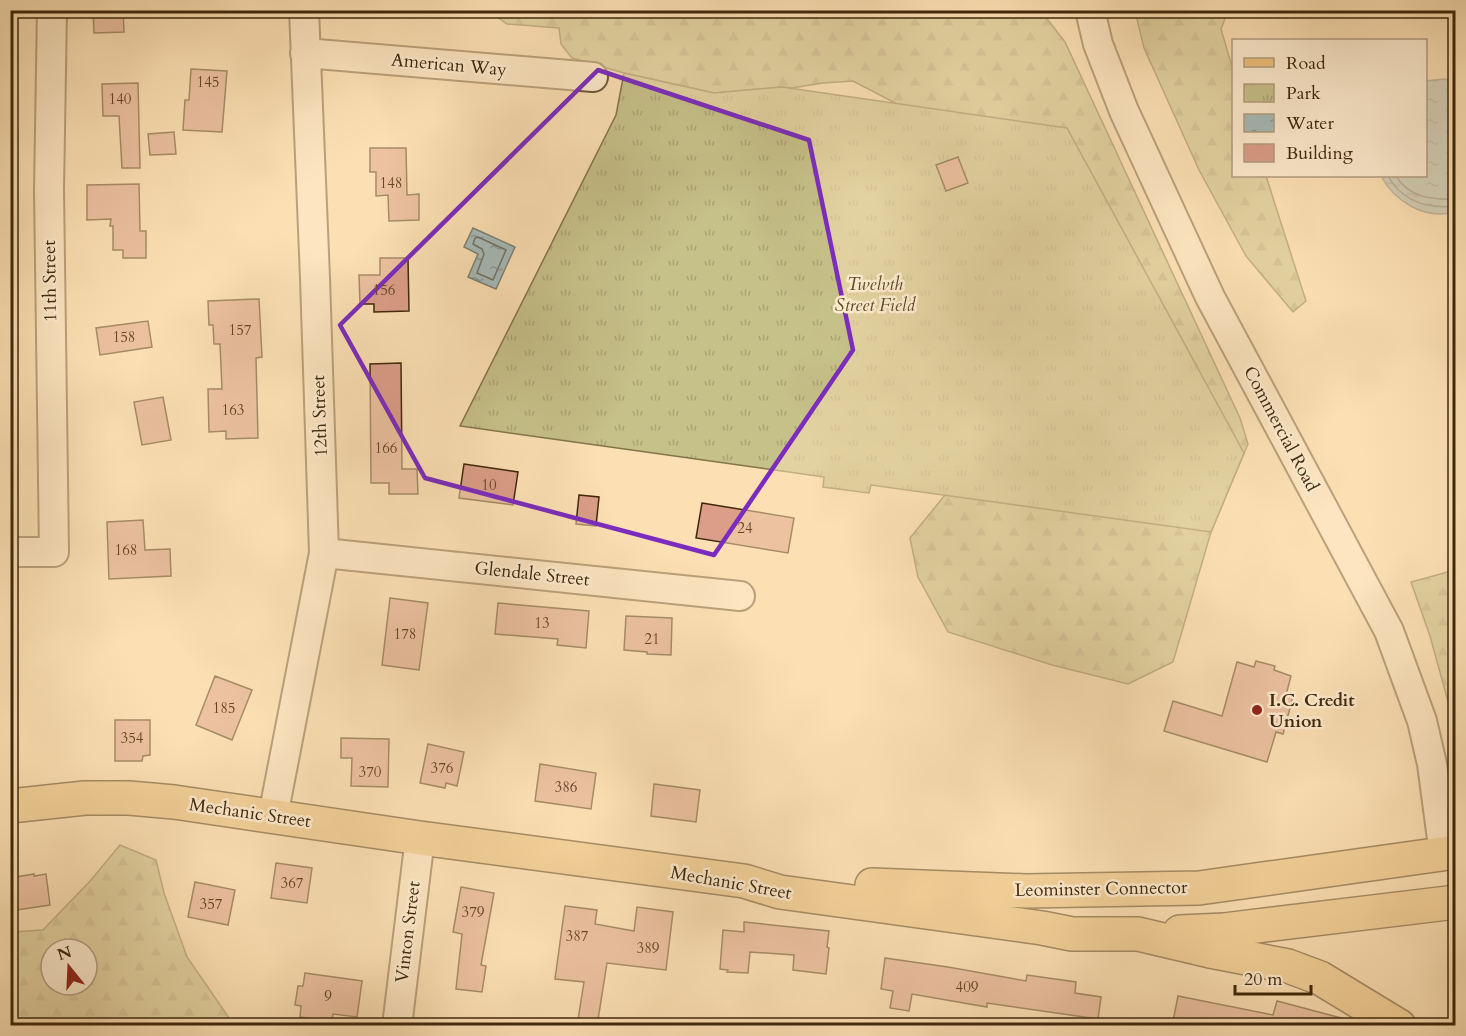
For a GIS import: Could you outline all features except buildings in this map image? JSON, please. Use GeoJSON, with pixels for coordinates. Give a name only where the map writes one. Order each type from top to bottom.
{"type":"FeatureCollection","features":[{"type":"Feature","properties":{"kind":"main road","name":"Mechanic Street"},"geometry":{"type":"LineString","coordinates":[[10,806],[85,798],[129,798],[174,802],[420,838],[744,881],[780,892],[1072,934],[1138,934],[1288,966],[1320,978],[1399,1026]]}},
{"type":"Feature","properties":{"kind":"main road","name":"Leominster Connector"},"geometry":{"type":"LineString","coordinates":[[744,881],[784,878],[918,888],[1026,891],[1199,888],[1450,853]]}},
{"type":"Feature","properties":{"kind":"main road"},"geometry":{"type":"LineString","coordinates":[[1138,934],[1224,930],[1455,903],[1450,853]]}},
{"type":"Feature","properties":{"kind":"street","name":"11th Street"},"geometry":{"type":"LineString","coordinates":[[10,552],[54,552],[49,190],[52,10]]}},
{"type":"Feature","properties":{"kind":"street","name":"12th Street"},"geometry":{"type":"LineString","coordinates":[[273,816],[324,553],[304,10]]}},
{"type":"Feature","properties":{"kind":"street","name":"Commercial Road"},"geometry":{"type":"LineString","coordinates":[[1090,10],[1098,44],[1124,111],[1210,297],[1389,632],[1422,721],[1450,853]]}},
{"type":"Feature","properties":{"kind":"street","name":"American Way"},"geometry":{"type":"LineString","coordinates":[[305,53],[592,77]]}},
{"type":"Feature","properties":{"kind":"street","name":"Glendale Street"},"geometry":{"type":"LineString","coordinates":[[324,553],[740,596]]}},
{"type":"Feature","properties":{"kind":"street","name":"Vinton Street"},"geometry":{"type":"LineString","coordinates":[[397,1026],[420,838]]}},
{"type":"Feature","properties":{"kind":"highlighted area"},"geometry":{"type":"Polygon","coordinates":[[[598,70],[809,140],[853,350],[714,555],[425,478],[340,325],[598,70]]]}},
{"type":"Feature","properties":{"kind":"green space"},"geometry":{"type":"Polygon","coordinates":[[[489,11],[1041,11],[1065,42],[1240,418],[1248,444],[1211,532],[1173,662],[1128,684],[1052,665],[948,632],[918,577],[910,538],[945,495],[1022,425],[901,106],[853,81],[714,93],[624,73],[572,58],[561,44],[559,28],[507,24],[489,11]]]}},
{"type":"Feature","properties":{"kind":"green space"},"geometry":{"type":"Polygon","coordinates":[[[1135,11],[1228,11],[1221,29],[1232,67],[1232,177],[1266,177],[1306,301],[1293,312],[1246,256],[1199,170],[1144,48],[1135,11]]]}},
{"type":"Feature","properties":{"kind":"green space","name":"Twelvth Street Field"},"geometry":{"type":"Polygon","coordinates":[[[624,73],[714,93],[782,87],[1067,128],[1244,453],[1211,532],[871,485],[869,493],[823,487],[824,477],[460,426],[616,115],[624,73]]]}},
{"type":"Feature","properties":{"kind":"green space"},"geometry":{"type":"Polygon","coordinates":[[[1456,570],[1455,727],[1430,636],[1411,582],[1456,570]]]}},
{"type":"Feature","properties":{"kind":"green space"},"geometry":{"type":"Polygon","coordinates":[[[120,845],[156,860],[164,893],[187,957],[234,1025],[11,1025],[11,932],[43,930],[91,880],[120,845]]]}},
{"type":"Feature","properties":{"kind":"water"},"geometry":{"type":"Polygon","coordinates":[[[1444,79],[1456,82],[1455,212],[1444,214],[1412,207],[1394,194],[1382,177],[1427,177],[1427,81],[1444,79]]]}},
{"type":"Feature","properties":{"kind":"water"},"geometry":{"type":"Polygon","coordinates":[[[473,228],[515,247],[496,289],[468,277],[478,254],[464,247],[473,228]]]}},
{"type":"Feature","properties":{"kind":"place","name":"I.C. Credit Union"},"geometry":{"type":"Point","coordinates":[1257,710]}}]}
